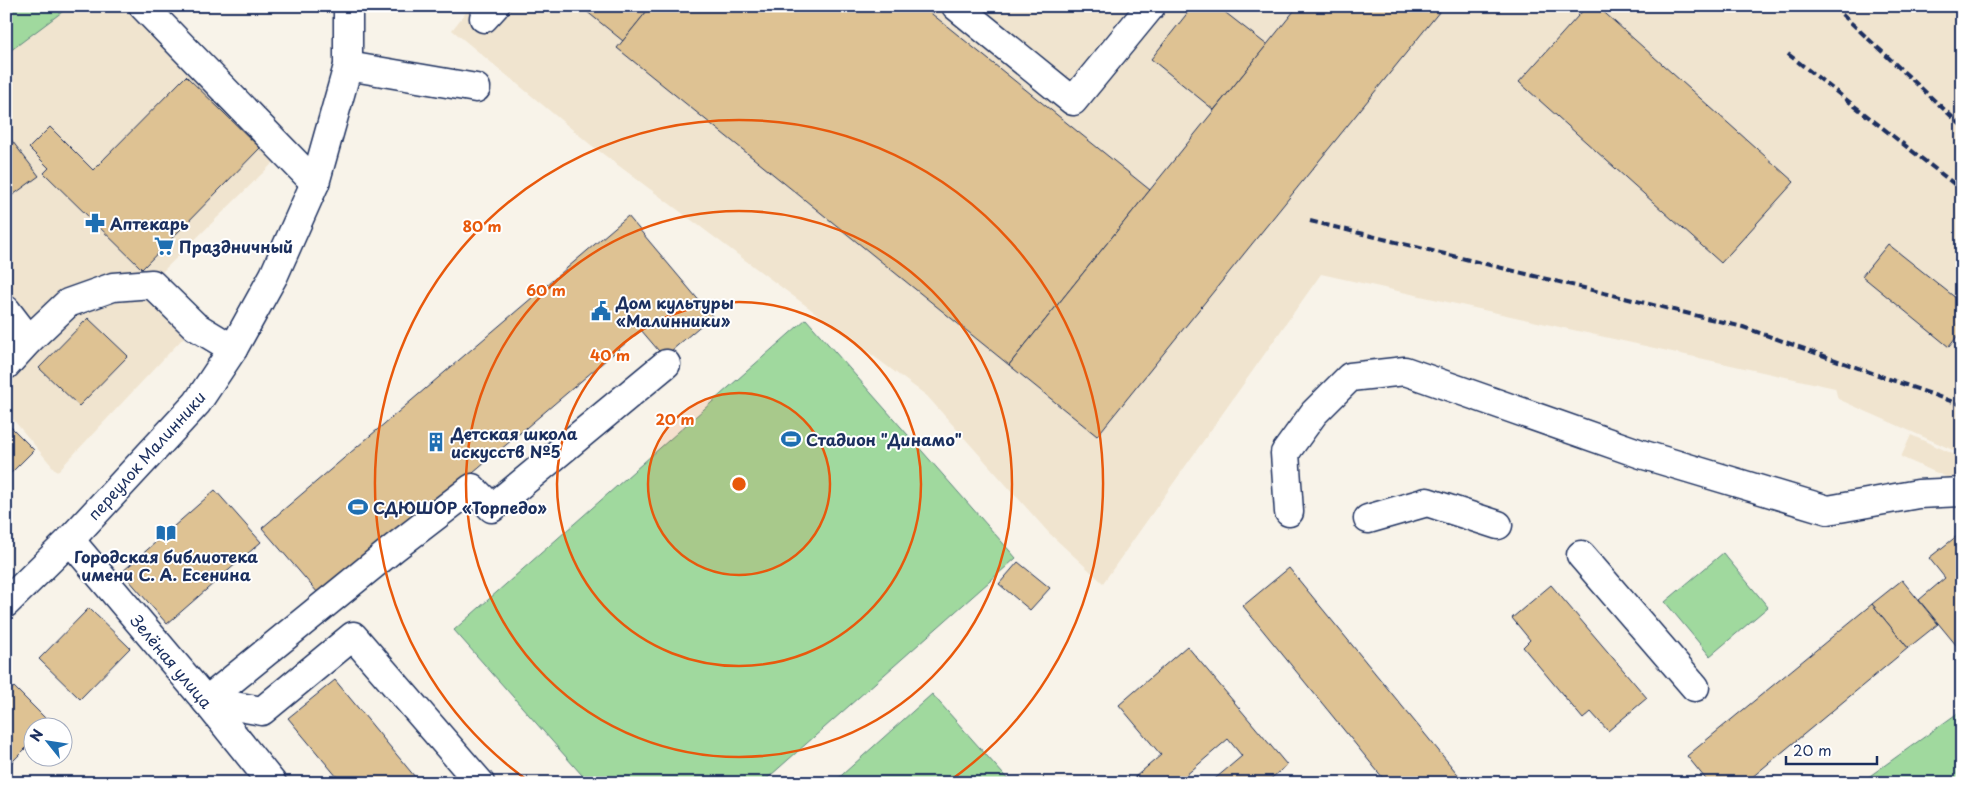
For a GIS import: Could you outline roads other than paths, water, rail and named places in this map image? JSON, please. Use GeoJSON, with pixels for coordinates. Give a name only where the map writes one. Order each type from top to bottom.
{"type":"FeatureCollection","features":[{"type":"Feature","properties":{"kind":"street"},"geometry":{"type":"LineString","coordinates":[[143,6],[315,183]]}},
{"type":"Feature","properties":{"kind":"street","name":"переулок Малинники"},"geometry":{"type":"LineString","coordinates":[[6,603],[70,540],[197,403],[233,349],[274,275],[315,183],[348,66],[348,6]]}},
{"type":"Feature","properties":{"kind":"street"},"geometry":{"type":"LineString","coordinates":[[956,6],[1073,101],[1151,6]]}},
{"type":"Feature","properties":{"kind":"street"},"geometry":{"type":"LineString","coordinates":[[348,66],[476,88]]}},
{"type":"Feature","properties":{"kind":"street"},"geometry":{"type":"LineString","coordinates":[[6,365],[68,303],[113,287],[152,284],[195,326],[233,349]]}},
{"type":"Feature","properties":{"kind":"street"},"geometry":{"type":"LineString","coordinates":[[6,310],[29,340]]}},
{"type":"Feature","properties":{"kind":"street"},"geometry":{"type":"LineString","coordinates":[[206,701],[394,548],[472,488],[492,508],[666,364]]}},
{"type":"Feature","properties":{"kind":"street"},"geometry":{"type":"LineString","coordinates":[[1289,512],[1285,453],[1314,412],[1350,377],[1405,370],[1640,454],[1828,510],[1918,494],[1962,492]]}},
{"type":"Feature","properties":{"kind":"street"},"geometry":{"type":"LineString","coordinates":[[1368,519],[1427,502],[1498,525]]}},
{"type":"Feature","properties":{"kind":"street","name":"Зелёная улица"},"geometry":{"type":"LineString","coordinates":[[70,540],[206,701],[272,783]]}},
{"type":"Feature","properties":{"kind":"street"},"geometry":{"type":"LineString","coordinates":[[1581,555],[1695,687]]}},
{"type":"Feature","properties":{"kind":"street"},"geometry":{"type":"LineString","coordinates":[[206,701],[262,711],[353,636],[480,783]]}},
{"type":"Feature","properties":{"kind":"railway"},"geometry":{"type":"LineString","coordinates":[[1833,6],[1962,126]]}},
{"type":"Feature","properties":{"kind":"railway"},"geometry":{"type":"LineString","coordinates":[[1788,54],[1962,190]]}},
{"type":"Feature","properties":{"kind":"railway"},"geometry":{"type":"LineString","coordinates":[[1310,221],[1743,327],[1962,405]]}},
{"type":"Feature","properties":{"kind":"place","name":"Аптекарь"},"geometry":{"type":"Point","coordinates":[95,223]}},
{"type":"Feature","properties":{"kind":"place","name":"Праздничный"},"geometry":{"type":"Point","coordinates":[164,246]}},
{"type":"Feature","properties":{"kind":"place","name":"Дом культуры «Малинники»"},"geometry":{"type":"Point","coordinates":[601,311]}},
{"type":"Feature","properties":{"kind":"place","name":"Стадион \"Динамо\""},"geometry":{"type":"Point","coordinates":[791,439]}},
{"type":"Feature","properties":{"kind":"place","name":"Детская школа искусств №5"},"geometry":{"type":"Point","coordinates":[436,442]}},
{"type":"Feature","properties":{"kind":"place","name":"СДЮШОР «Торпедо»"},"geometry":{"type":"Point","coordinates":[358,507]}},
{"type":"Feature","properties":{"kind":"place","name":"Городская библиотека имени С. А. Есенина"},"geometry":{"type":"Point","coordinates":[166,533]}}]}
